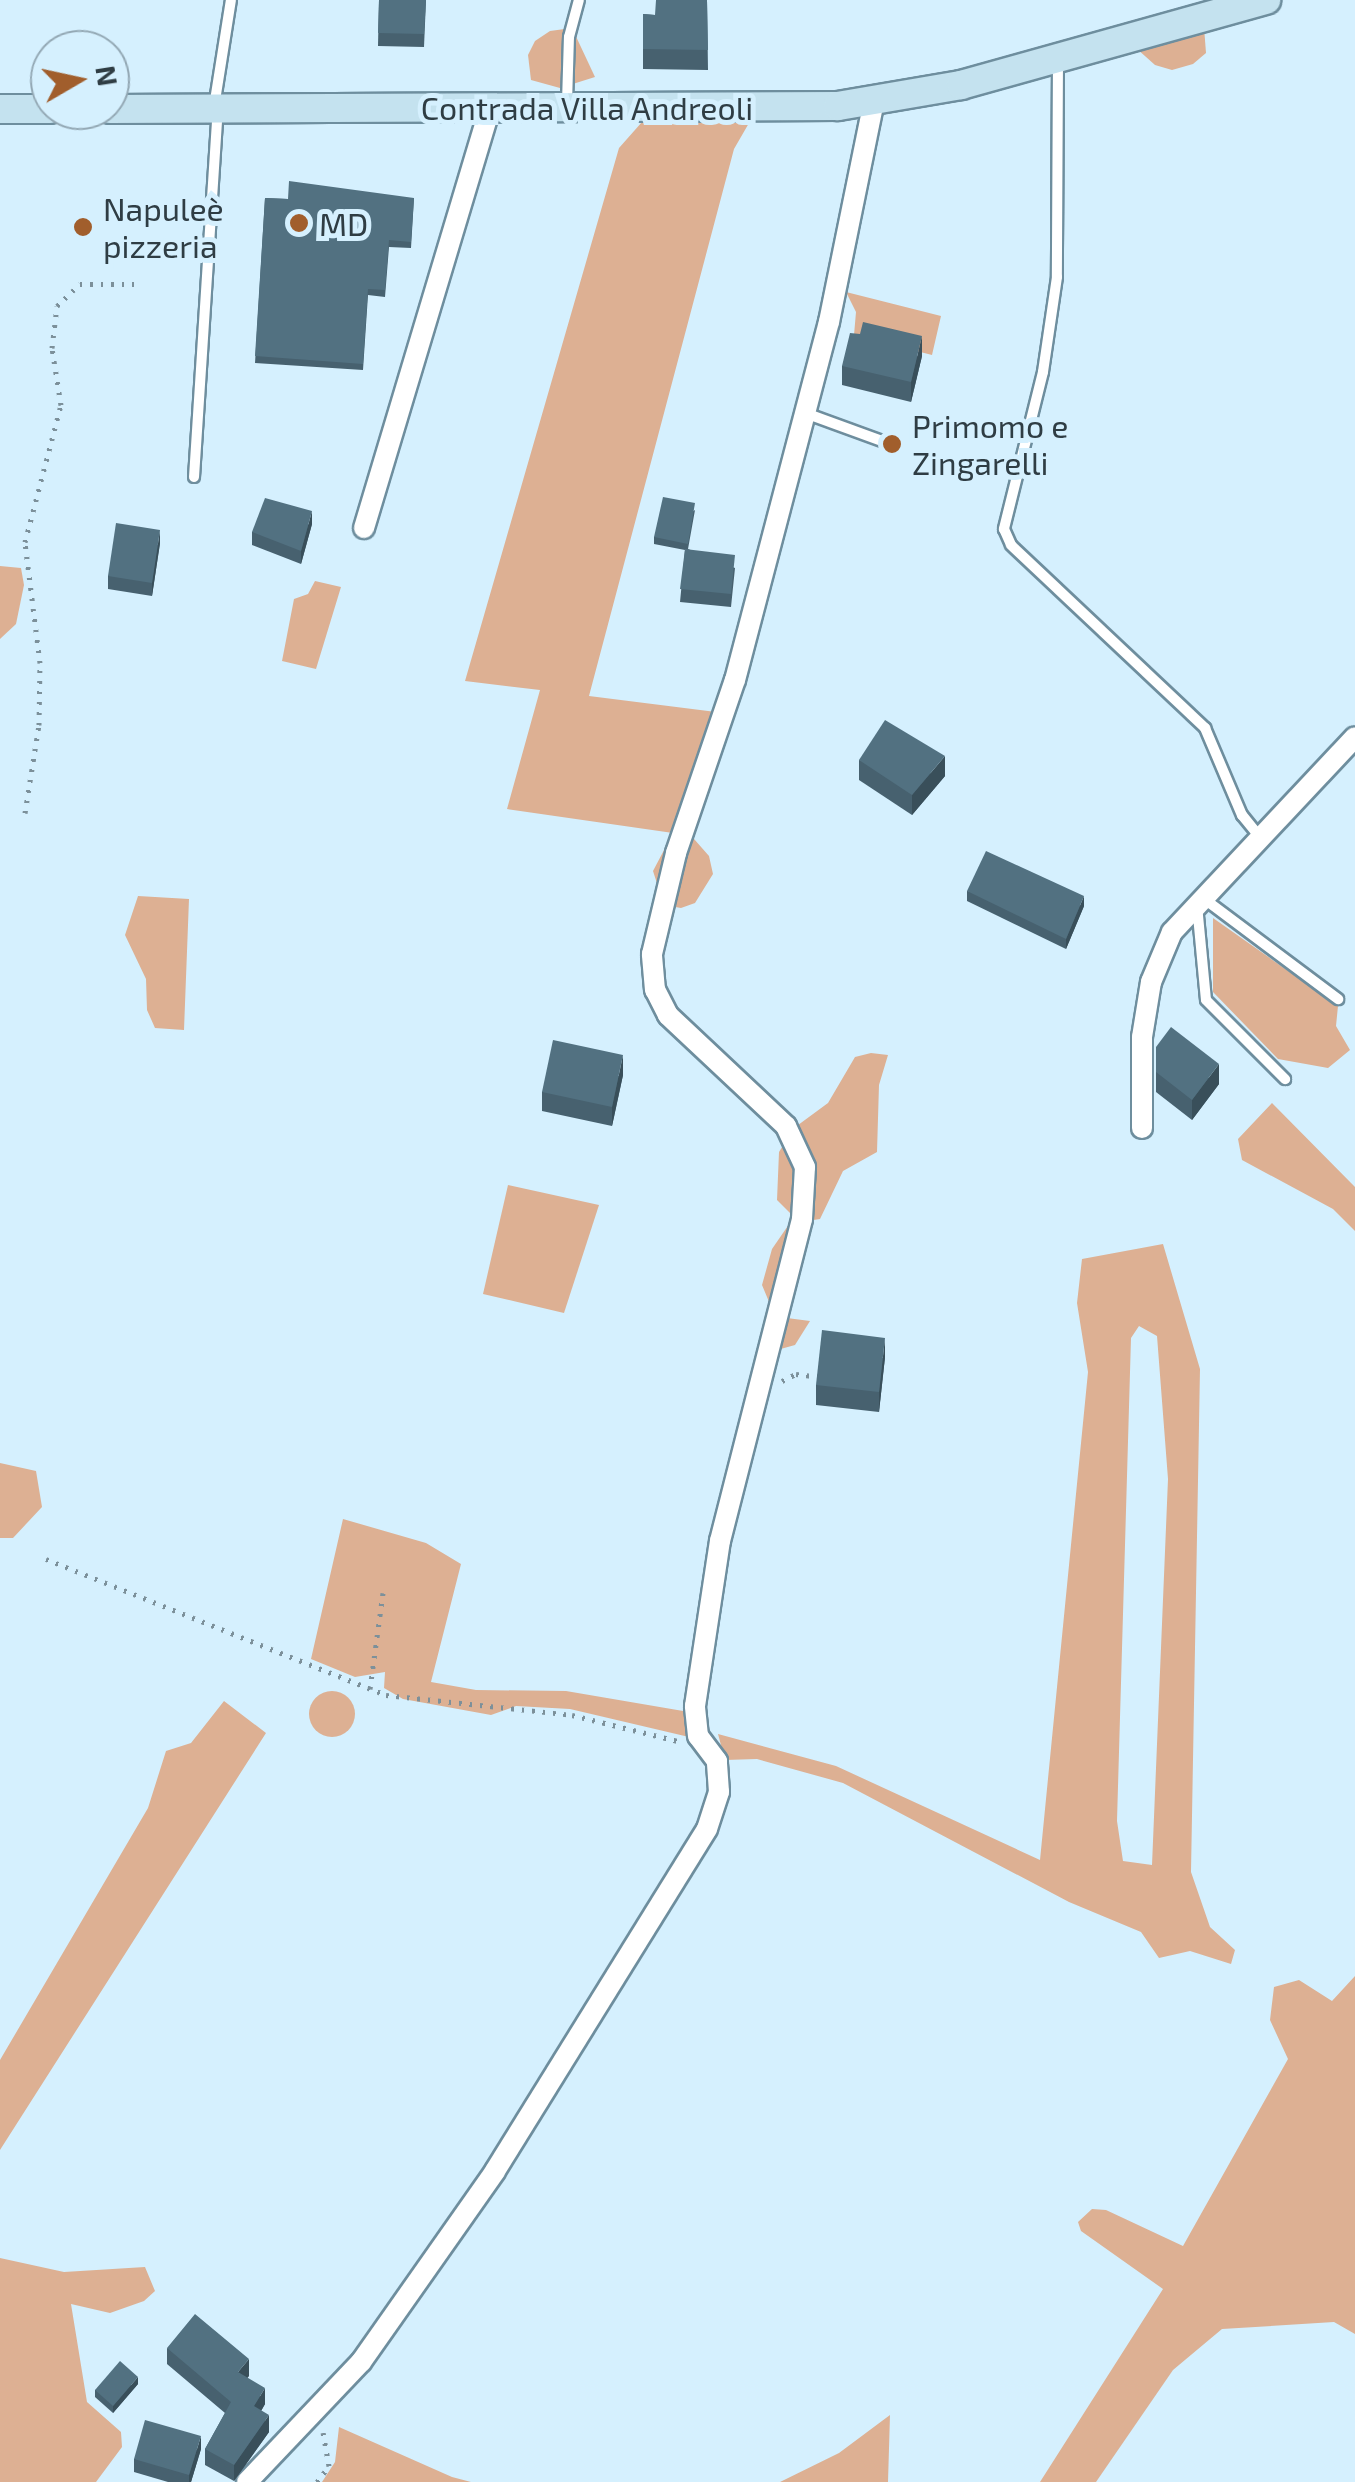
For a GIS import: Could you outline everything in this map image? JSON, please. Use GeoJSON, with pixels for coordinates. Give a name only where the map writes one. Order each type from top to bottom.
{"type":"FeatureCollection","features":[{"type":"Feature","properties":{"kind":"main road","name":"Contrada Villa Andreoli"},"geometry":{"type":"LineString","coordinates":[[130,109],[838,106],[1058,58],[1266,0]]}},
{"type":"Feature","properties":{"kind":"main road"},"geometry":{"type":"LineString","coordinates":[[0,109],[30,109]]}},
{"type":"Feature","properties":{"kind":"street"},"geometry":{"type":"LineString","coordinates":[[247,2482],[361,2362],[495,2171],[707,1829],[718,1777],[717,1761],[700,1740],[695,1706],[720,1540],[802,1219],[805,1167],[786,1126],[668,1014],[655,990],[652,954],[676,854],[735,680],[805,413],[874,100]]}},
{"type":"Feature","properties":{"kind":"street"},"geometry":{"type":"LineString","coordinates":[[364,528],[490,108]]}},
{"type":"Feature","properties":{"kind":"street"},"geometry":{"type":"LineString","coordinates":[[1142,1128],[1139,1080],[1151,982],[1172,932],[1197,898],[1355,736]]}},
{"type":"Feature","properties":{"kind":"lane"},"geometry":{"type":"LineString","coordinates":[[194,477],[216,108],[232,0]]}},
{"type":"Feature","properties":{"kind":"lane"},"geometry":{"type":"LineString","coordinates":[[566,107],[569,37],[579,0]]}},
{"type":"Feature","properties":{"kind":"lane"},"geometry":{"type":"LineString","coordinates":[[1058,58],[1057,277],[1043,372],[1004,529],[1012,545],[1205,728],[1242,815],[1258,835]]}},
{"type":"Feature","properties":{"kind":"lane"},"geometry":{"type":"LineString","coordinates":[[805,413],[882,441]]}},
{"type":"Feature","properties":{"kind":"lane"},"geometry":{"type":"LineString","coordinates":[[1197,898],[1338,1000]]}},
{"type":"Feature","properties":{"kind":"lane"},"geometry":{"type":"LineString","coordinates":[[1197,898],[1206,1000],[1285,1079]]}},
{"type":"Feature","properties":{"kind":"path"},"geometry":{"type":"LineString","coordinates":[[25,812],[40,678],[26,542],[62,405],[52,348],[57,306],[80,284],[134,284]]}},
{"type":"Feature","properties":{"kind":"path"},"geometry":{"type":"LineString","coordinates":[[777,1386],[796,1374],[819,1377]]}},
{"type":"Feature","properties":{"kind":"path"},"geometry":{"type":"LineString","coordinates":[[46,1560],[370,1689],[438,1705],[572,1715],[670,1741],[700,1740]]}},
{"type":"Feature","properties":{"kind":"path"},"geometry":{"type":"LineString","coordinates":[[370,1689],[383,1593]]}},
{"type":"Feature","properties":{"kind":"path"},"geometry":{"type":"LineString","coordinates":[[307,2416],[326,2441],[328,2466],[316,2482]]}},
{"type":"Feature","properties":{"kind":"shaded area"},"geometry":{"type":"Polygon","coordinates":[[[1204,27],[1206,53],[1193,64],[1172,70],[1155,65],[1136,48],[1204,27]]]}},
{"type":"Feature","properties":{"kind":"shaded area"},"geometry":{"type":"Polygon","coordinates":[[[572,28],[595,77],[560,88],[531,80],[528,55],[535,41],[550,31],[572,28]]]}},
{"type":"Feature","properties":{"kind":"shaded area"},"geometry":{"type":"Polygon","coordinates":[[[642,122],[749,123],[734,149],[589,696],[716,712],[687,831],[709,856],[713,874],[695,903],[681,908],[664,905],[653,871],[673,833],[507,809],[540,690],[465,681],[619,148],[642,122]]]}},
{"type":"Feature","properties":{"kind":"shaded area"},"geometry":{"type":"Polygon","coordinates":[[[846,292],[941,316],[932,355],[854,335],[856,312],[846,292]]]}},
{"type":"Feature","properties":{"kind":"shaded area"},"geometry":{"type":"Polygon","coordinates":[[[0,566],[21,568],[24,585],[16,624],[0,639],[0,566]]]}},
{"type":"Feature","properties":{"kind":"shaded area"},"geometry":{"type":"Polygon","coordinates":[[[315,581],[341,587],[316,669],[282,661],[294,599],[308,594],[315,581]]]}},
{"type":"Feature","properties":{"kind":"shaded area"},"geometry":{"type":"Polygon","coordinates":[[[138,896],[189,899],[184,1030],[155,1028],[147,1010],[146,979],[125,935],[138,896]]]}},
{"type":"Feature","properties":{"kind":"shaded area"},"geometry":{"type":"Polygon","coordinates":[[[1213,918],[1338,1006],[1336,1026],[1350,1050],[1328,1068],[1278,1059],[1213,992],[1213,918]]]}},
{"type":"Feature","properties":{"kind":"shaded area"},"geometry":{"type":"Polygon","coordinates":[[[871,1053],[888,1055],[879,1085],[877,1152],[843,1171],[820,1219],[807,1221],[787,1318],[810,1321],[795,1345],[777,1350],[777,1321],[762,1285],[772,1249],[794,1217],[777,1200],[779,1152],[794,1128],[828,1103],[855,1057],[871,1053]]]}},
{"type":"Feature","properties":{"kind":"shaded area"},"geometry":{"type":"Polygon","coordinates":[[[1272,1103],[1355,1187],[1355,1231],[1333,1209],[1242,1160],[1238,1139],[1272,1103]]]}},
{"type":"Feature","properties":{"kind":"shaded area"},"geometry":{"type":"Polygon","coordinates":[[[508,1185],[599,1205],[564,1313],[483,1294],[508,1185]]]}},
{"type":"Feature","properties":{"kind":"shaded area"},"geometry":{"type":"Polygon","coordinates":[[[1163,1244],[1200,1369],[1191,1872],[1210,1927],[1235,1950],[1231,1964],[1190,1951],[1159,1958],[1141,1932],[1069,1902],[843,1783],[757,1759],[725,1760],[718,1734],[836,1766],[1040,1860],[1088,1372],[1077,1303],[1082,1259],[1163,1244]],[[1139,1326],[1131,1338],[1117,1821],[1123,1861],[1152,1865],[1168,1479],[1157,1336],[1139,1326]]]}},
{"type":"Feature","properties":{"kind":"shaded area"},"geometry":{"type":"Polygon","coordinates":[[[0,1463],[36,1471],[42,1507],[13,1538],[0,1538],[0,1463]]]}},
{"type":"Feature","properties":{"kind":"shaded area"},"geometry":{"type":"Polygon","coordinates":[[[343,1519],[426,1543],[461,1564],[431,1682],[476,1690],[566,1691],[689,1712],[689,1737],[570,1709],[516,1706],[491,1715],[403,1699],[384,1688],[385,1672],[355,1677],[311,1659],[343,1519]]]}},
{"type":"Feature","properties":{"kind":"shaded area"},"geometry":{"type":"Polygon","coordinates":[[[332,1691],[348,1698],[355,1714],[348,1730],[332,1737],[316,1730],[309,1714],[316,1698],[332,1691]]]}},
{"type":"Feature","properties":{"kind":"shaded area"},"geometry":{"type":"Polygon","coordinates":[[[224,1701],[266,1733],[0,2150],[0,2060],[148,1808],[166,1751],[191,1743],[224,1701]]]}},
{"type":"Feature","properties":{"kind":"shaded area"},"geometry":{"type":"Polygon","coordinates":[[[1355,1976],[1355,2334],[1334,2322],[1222,2329],[1173,2370],[1096,2482],[1040,2482],[1163,2289],[1081,2231],[1078,2222],[1092,2209],[1106,2210],[1183,2246],[1288,2059],[1270,2020],[1274,1987],[1299,1980],[1332,2001],[1355,1976]]]}},
{"type":"Feature","properties":{"kind":"shaded area"},"geometry":{"type":"Polygon","coordinates":[[[0,2258],[64,2272],[145,2267],[155,2291],[144,2301],[110,2313],[71,2304],[87,2402],[121,2432],[122,2447],[96,2482],[0,2482],[0,2258]]]}},
{"type":"Feature","properties":{"kind":"shaded area"},"geometry":{"type":"Polygon","coordinates":[[[890,2415],[888,2482],[780,2482],[839,2453],[890,2415]]]}},
{"type":"Feature","properties":{"kind":"shaded area"},"geometry":{"type":"Polygon","coordinates":[[[339,2427],[471,2482],[322,2482],[335,2462],[339,2427]]]}},
{"type":"Feature","properties":{"kind":"building"},"geometry":{"type":"Polygon","coordinates":[[[379,0],[426,0],[424,34],[378,33],[379,0]]]}},
{"type":"Feature","properties":{"kind":"building"},"geometry":{"type":"Polygon","coordinates":[[[656,0],[707,0],[708,50],[643,49],[643,14],[655,15],[656,0]]]}},
{"type":"Feature","properties":{"kind":"building"},"geometry":{"type":"Polygon","coordinates":[[[289,181],[414,198],[411,242],[389,240],[385,290],[368,289],[363,364],[255,356],[265,198],[288,199],[289,181]]]}},
{"type":"Feature","properties":{"kind":"building"},"geometry":{"type":"Polygon","coordinates":[[[863,322],[922,336],[911,382],[842,366],[850,333],[860,334],[863,322]]]}},
{"type":"Feature","properties":{"kind":"building"},"geometry":{"type":"Polygon","coordinates":[[[663,497],[695,503],[688,544],[654,537],[663,497]]]}},
{"type":"Feature","properties":{"kind":"building"},"geometry":{"type":"Polygon","coordinates":[[[265,498],[312,511],[301,551],[252,532],[265,498]]]}},
{"type":"Feature","properties":{"kind":"building"},"geometry":{"type":"Polygon","coordinates":[[[116,523],[160,530],[152,583],[108,576],[116,523]]]}},
{"type":"Feature","properties":{"kind":"building"},"geometry":{"type":"Polygon","coordinates":[[[685,549],[735,555],[731,594],[680,589],[685,549]]]}},
{"type":"Feature","properties":{"kind":"building"},"geometry":{"type":"Polygon","coordinates":[[[885,720],[945,756],[912,795],[859,760],[885,720]]]}},
{"type":"Feature","properties":{"kind":"building"},"geometry":{"type":"Polygon","coordinates":[[[986,851],[1084,896],[1066,939],[967,891],[986,851]]]}},
{"type":"Feature","properties":{"kind":"building"},"geometry":{"type":"Polygon","coordinates":[[[1171,1027],[1219,1064],[1192,1100],[1156,1072],[1156,1047],[1171,1027]]]}},
{"type":"Feature","properties":{"kind":"building"},"geometry":{"type":"Polygon","coordinates":[[[553,1040],[623,1055],[612,1107],[542,1092],[553,1040]]]}},
{"type":"Feature","properties":{"kind":"building"},"geometry":{"type":"Polygon","coordinates":[[[822,1330],[885,1338],[879,1392],[816,1385],[822,1330]]]}},
{"type":"Feature","properties":{"kind":"building"},"geometry":{"type":"Polygon","coordinates":[[[195,2314],[249,2359],[238,2372],[265,2388],[254,2406],[269,2415],[234,2465],[205,2449],[231,2402],[167,2348],[195,2314]]]}},
{"type":"Feature","properties":{"kind":"building"},"geometry":{"type":"Polygon","coordinates":[[[120,2361],[138,2377],[113,2406],[95,2390],[120,2361]]]}},
{"type":"Feature","properties":{"kind":"building"},"geometry":{"type":"Polygon","coordinates":[[[145,2420],[201,2436],[189,2475],[134,2459],[145,2420]]]}},
{"type":"Feature","properties":{"kind":"place","name":"MD"},"geometry":{"type":"Point","coordinates":[299,223]}},
{"type":"Feature","properties":{"kind":"place","name":"Napuleè pizzeria"},"geometry":{"type":"Point","coordinates":[83,227]}},
{"type":"Feature","properties":{"kind":"place","name":"Primomo e Zingarelli"},"geometry":{"type":"Point","coordinates":[892,444]}}]}
